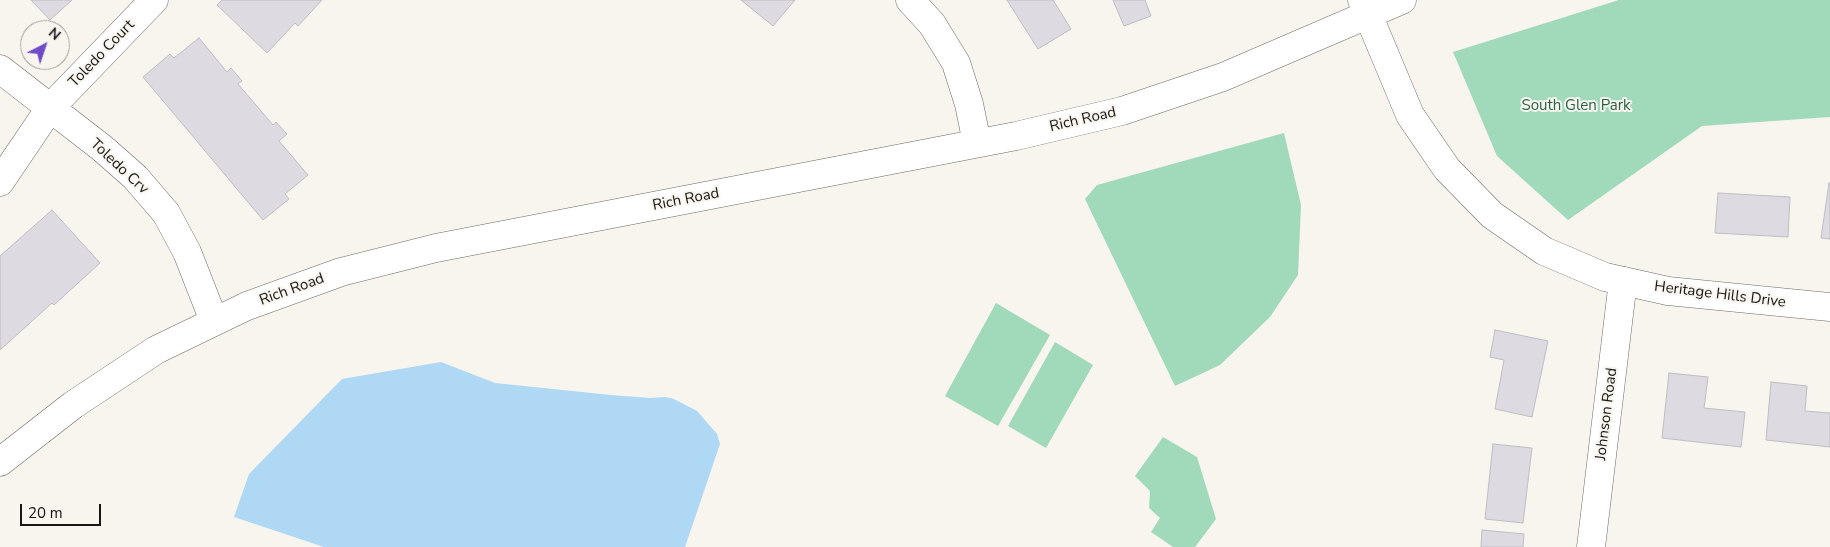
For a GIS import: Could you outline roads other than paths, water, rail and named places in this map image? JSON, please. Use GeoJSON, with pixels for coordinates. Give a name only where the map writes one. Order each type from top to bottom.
{"type":"FeatureCollection","features":[{"type":"Feature","properties":{"kind":"street","name":"Toledo Court"},"geometry":{"type":"LineString","coordinates":[[0,182],[50,108],[154,0]]}},
{"type":"Feature","properties":{"kind":"street"},"geometry":{"type":"LineString","coordinates":[[910,0],[932,24],[956,64],[969,104],[977,143]]}},
{"type":"Feature","properties":{"kind":"street","name":"Rich Road"},"geometry":{"type":"LineString","coordinates":[[0,462],[73,405],[156,350],[246,306],[341,272],[436,248],[977,143],[1122,111],[1223,77],[1365,7],[1402,0]]}},
{"type":"Feature","properties":{"kind":"street","name":"Heritage Hills Drive"},"geometry":{"type":"LineString","coordinates":[[1365,7],[1410,115],[1447,169],[1492,215],[1544,251],[1605,277],[1668,291],[1830,307]]}},
{"type":"Feature","properties":{"kind":"street","name":"Toledo Crv"},"geometry":{"type":"LineString","coordinates":[[0,69],[102,148],[135,177],[166,213],[187,252],[214,321]]}},
{"type":"Feature","properties":{"kind":"street","name":"Johnson Road"},"geometry":{"type":"LineString","coordinates":[[1591,547],[1623,281]]}},
{"type":"Feature","properties":{"kind":"water"},"geometry":{"type":"Polygon","coordinates":[[[441,362],[495,383],[611,395],[650,398],[665,397],[674,399],[697,411],[717,434],[720,444],[685,547],[324,547],[234,517],[249,474],[342,379],[441,362]]]}},
{"type":"Feature","properties":{"kind":"park label","name":"South Glen Park"},"geometry":{"type":"Point","coordinates":[1576,106]}}]}
